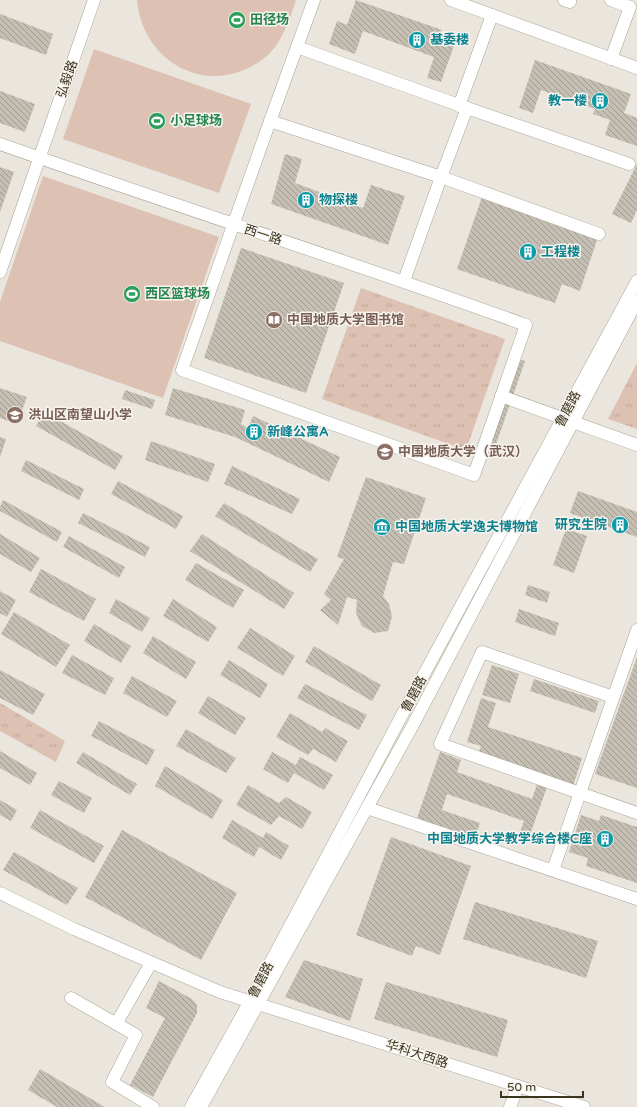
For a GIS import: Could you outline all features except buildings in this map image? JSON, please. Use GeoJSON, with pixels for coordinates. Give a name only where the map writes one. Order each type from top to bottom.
{"type":"FeatureCollection","features":[{"type":"Feature","properties":{"kind":"street","name":"弘毅路"},"geometry":{"type":"LineString","coordinates":[[0,272],[94,0]]}},
{"type":"Feature","properties":{"kind":"street"},"geometry":{"type":"LineString","coordinates":[[314,0],[182,370],[474,475],[502,396],[637,445]]}},
{"type":"Feature","properties":{"kind":"street"},"geometry":{"type":"LineString","coordinates":[[451,0],[637,68]]}},
{"type":"Feature","properties":{"kind":"street"},"geometry":{"type":"LineString","coordinates":[[564,0],[570,2],[570,0]]}},
{"type":"Feature","properties":{"kind":"street"},"geometry":{"type":"LineString","coordinates":[[611,0],[630,7],[612,59]]}},
{"type":"Feature","properties":{"kind":"street"},"geometry":{"type":"LineString","coordinates":[[404,281],[441,177],[492,15]]}},
{"type":"Feature","properties":{"kind":"street"},"geometry":{"type":"LineString","coordinates":[[297,47],[463,107],[629,164]]}},
{"type":"Feature","properties":{"kind":"street"},"geometry":{"type":"LineString","coordinates":[[270,121],[441,177],[600,234]]}},
{"type":"Feature","properties":{"kind":"street","name":"西一路"},"geometry":{"type":"LineString","coordinates":[[0,144],[233,225],[404,281],[526,325],[502,396]]}},
{"type":"Feature","properties":{"kind":"street","name":"鲁磨路"},"geometry":{"type":"LineString","coordinates":[[191,1107],[367,808],[568,420],[637,281]]}},
{"type":"Feature","properties":{"kind":"street","name":"鲁磨路"},"geometry":{"type":"LineString","coordinates":[[201,1107],[414,693],[637,300]]}},
{"type":"Feature","properties":{"kind":"street"},"geometry":{"type":"LineString","coordinates":[[552,870],[637,630]]}},
{"type":"Feature","properties":{"kind":"street"},"geometry":{"type":"LineString","coordinates":[[613,697],[482,652],[440,744],[637,813]]}},
{"type":"Feature","properties":{"kind":"street"},"geometry":{"type":"LineString","coordinates":[[367,808],[637,899]]}},
{"type":"Feature","properties":{"kind":"street","name":"华科大西路"},"geometry":{"type":"LineString","coordinates":[[0,893],[74,929],[220,992],[584,1107]]}},
{"type":"Feature","properties":{"kind":"street"},"geometry":{"type":"LineString","coordinates":[[116,1024],[151,963]]}},
{"type":"Feature","properties":{"kind":"street"},"geometry":{"type":"LineString","coordinates":[[71,998],[136,1035],[112,1082],[153,1107]]}},
{"type":"Feature","properties":{"kind":"street"},"geometry":{"type":"LineString","coordinates":[[510,1107],[518,1086]]}},
{"type":"Feature","properties":{"kind":"green space"},"geometry":{"type":"Polygon","coordinates":[[[137,0],[296,0],[282,36],[269,54],[249,68],[227,75],[206,75],[186,70],[168,59],[153,44],[142,24],[137,0]]]}},
{"type":"Feature","properties":{"kind":"green space","name":"小足球场"},"geometry":{"type":"Polygon","coordinates":[[[94,49],[251,104],[219,193],[63,139],[94,49]]]}},
{"type":"Feature","properties":{"kind":"green space"},"geometry":{"type":"Polygon","coordinates":[[[43,176],[219,237],[163,398],[0,341],[0,302],[43,176]]]}},
{"type":"Feature","properties":{"kind":"green space"},"geometry":{"type":"Polygon","coordinates":[[[361,288],[505,339],[466,450],[322,399],[361,288]]]}},
{"type":"Feature","properties":{"kind":"green space"},"geometry":{"type":"Polygon","coordinates":[[[637,363],[637,429],[608,419],[637,363]]]}},
{"type":"Feature","properties":{"kind":"green space"},"geometry":{"type":"Polygon","coordinates":[[[0,703],[65,741],[56,762],[0,731],[0,703]]]}},
{"type":"Feature","properties":{"kind":"place","name":"田径场"},"geometry":{"type":"Point","coordinates":[237,20]}},
{"type":"Feature","properties":{"kind":"place","name":"基委楼"},"geometry":{"type":"Point","coordinates":[417,40]}},
{"type":"Feature","properties":{"kind":"place","name":"教一楼"},"geometry":{"type":"Point","coordinates":[600,101]}},
{"type":"Feature","properties":{"kind":"place","name":"小足球场"},"geometry":{"type":"Point","coordinates":[157,121]}},
{"type":"Feature","properties":{"kind":"place","name":"物探楼"},"geometry":{"type":"Point","coordinates":[306,200]}},
{"type":"Feature","properties":{"kind":"place","name":"工程楼"},"geometry":{"type":"Point","coordinates":[528,252]}},
{"type":"Feature","properties":{"kind":"place","name":"西区篮球场"},"geometry":{"type":"Point","coordinates":[132,294]}},
{"type":"Feature","properties":{"kind":"place","name":"中国地质大学图书馆"},"geometry":{"type":"Point","coordinates":[274,320]}},
{"type":"Feature","properties":{"kind":"place","name":"洪山区南望山小学"},"geometry":{"type":"Point","coordinates":[15,415]}},
{"type":"Feature","properties":{"kind":"place","name":"新峰公寓A"},"geometry":{"type":"Point","coordinates":[254,432]}},
{"type":"Feature","properties":{"kind":"place","name":"中国地质大学（武汉）"},"geometry":{"type":"Point","coordinates":[385,452]}},
{"type":"Feature","properties":{"kind":"place","name":"研究生院"},"geometry":{"type":"Point","coordinates":[620,525]}},
{"type":"Feature","properties":{"kind":"place","name":"中国地质大学逸夫博物馆"},"geometry":{"type":"Point","coordinates":[382,527]}},
{"type":"Feature","properties":{"kind":"place","name":"中国地质大学教学综合楼C座"},"geometry":{"type":"Point","coordinates":[605,839]}}]}
